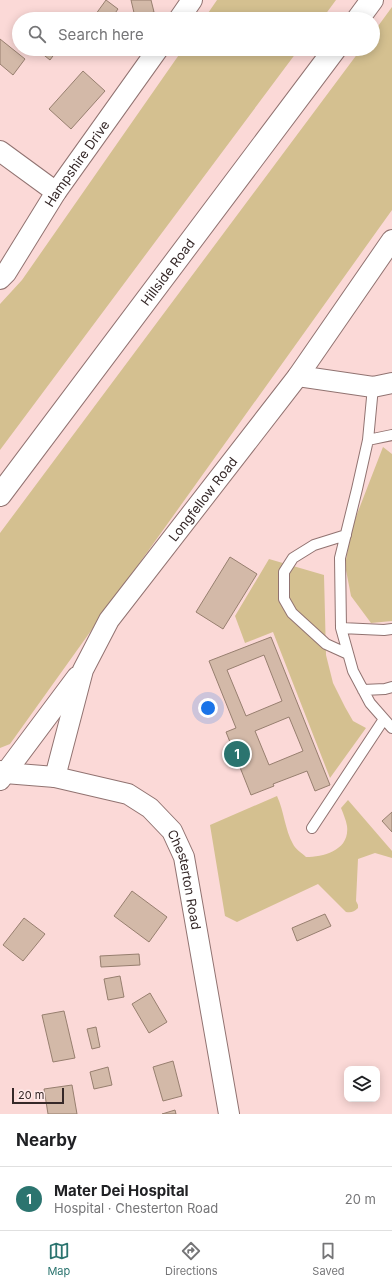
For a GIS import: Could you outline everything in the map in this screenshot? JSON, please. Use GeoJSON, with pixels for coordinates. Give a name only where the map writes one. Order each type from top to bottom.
{"type":"FeatureCollection","features":[{"type":"Feature","properties":{"kind":"main road"},"geometry":{"type":"LineString","coordinates":[[363,12],[372,0]]}},
{"type":"Feature","properties":{"kind":"main road","name":"Hillside Road"},"geometry":{"type":"LineString","coordinates":[[0,495],[331,56]]}},
{"type":"Feature","properties":{"kind":"street"},"geometry":{"type":"LineString","coordinates":[[184,12],[192,0]]}},
{"type":"Feature","properties":{"kind":"street","name":"Hampshire Drive"},"geometry":{"type":"LineString","coordinates":[[0,279],[6,273],[56,192],[153,56]]}},
{"type":"Feature","properties":{"kind":"street"},"geometry":{"type":"LineString","coordinates":[[0,151],[56,192]]}},
{"type":"Feature","properties":{"kind":"street","name":"Longfellow Road"},"geometry":{"type":"LineString","coordinates":[[55,777],[83,670],[109,620],[298,376],[392,240]]}},
{"type":"Feature","properties":{"kind":"street"},"geometry":{"type":"LineString","coordinates":[[298,376],[382,385]]}},
{"type":"Feature","properties":{"kind":"street"},"geometry":{"type":"LineString","coordinates":[[2,774],[83,670]]}},
{"type":"Feature","properties":{"kind":"street","name":"Chesterton Road"},"geometry":{"type":"LineString","coordinates":[[2,774],[55,777],[128,794],[150,808],[172,831],[184,857],[229,1114]]}},
{"type":"Feature","properties":{"kind":"lane"},"geometry":{"type":"LineString","coordinates":[[382,385],[340,558],[341,628],[353,671],[370,703],[392,728]]}},
{"type":"Feature","properties":{"kind":"lane"},"geometry":{"type":"LineString","coordinates":[[368,440],[392,435]]}},
{"type":"Feature","properties":{"kind":"lane"},"geometry":{"type":"LineString","coordinates":[[346,535],[314,545],[293,558],[284,572],[284,599],[292,613],[326,644],[348,654]]}},
{"type":"Feature","properties":{"kind":"lane"},"geometry":{"type":"LineString","coordinates":[[341,628],[392,629]]}},
{"type":"Feature","properties":{"kind":"lane"},"geometry":{"type":"LineString","coordinates":[[363,690],[385,689],[392,687]]}},
{"type":"Feature","properties":{"kind":"lane"},"geometry":{"type":"LineString","coordinates":[[312,828],[384,719]]}},
{"type":"Feature","properties":{"kind":"shaded area"},"geometry":{"type":"Polygon","coordinates":[[[217,0],[336,0],[327,12],[209,12],[217,0]]]}},
{"type":"Feature","properties":{"kind":"shaded area"},"geometry":{"type":"Polygon","coordinates":[[[392,7],[392,210],[10,744],[0,748],[0,533],[356,56],[380,56],[380,23],[392,7]]]}},
{"type":"Feature","properties":{"kind":"shaded area"},"geometry":{"type":"Polygon","coordinates":[[[178,56],[294,56],[0,450],[0,304],[22,280],[178,56]]]}},
{"type":"Feature","properties":{"kind":"shaded area"},"geometry":{"type":"Polygon","coordinates":[[[383,447],[392,454],[392,621],[371,623],[351,596],[345,565],[352,527],[383,447]]]}},
{"type":"Feature","properties":{"kind":"shaded area"},"geometry":{"type":"Polygon","coordinates":[[[269,559],[324,575],[326,655],[333,683],[353,721],[366,728],[330,778],[273,632],[245,643],[235,616],[269,559]]]}},
{"type":"Feature","properties":{"kind":"shaded area"},"geometry":{"type":"Polygon","coordinates":[[[277,796],[290,839],[295,848],[306,857],[328,854],[340,846],[344,841],[347,834],[347,826],[341,808],[348,800],[392,851],[392,858],[375,853],[358,859],[356,901],[358,908],[351,912],[346,912],[318,884],[237,922],[225,916],[210,825],[277,796]]]}},
{"type":"Feature","properties":{"kind":"building"},"geometry":{"type":"Polygon","coordinates":[[[106,0],[118,9],[116,12],[97,12],[106,0]]]}},
{"type":"Feature","properties":{"kind":"building"},"geometry":{"type":"Polygon","coordinates":[[[131,0],[151,0],[154,12],[134,12],[131,0]]]}},
{"type":"Feature","properties":{"kind":"building"},"geometry":{"type":"Polygon","coordinates":[[[0,39],[12,49],[12,56],[21,56],[25,59],[13,75],[0,64],[0,39]]]}},
{"type":"Feature","properties":{"kind":"building"},"geometry":{"type":"Polygon","coordinates":[[[45,56],[53,56],[50,60],[45,56]]]}},
{"type":"Feature","properties":{"kind":"building"},"geometry":{"type":"Polygon","coordinates":[[[83,71],[105,91],[71,129],[49,109],[83,71]]]}},
{"type":"Feature","properties":{"kind":"building"},"geometry":{"type":"Polygon","coordinates":[[[230,557],[257,574],[223,629],[196,612],[230,557]]]}},
{"type":"Feature","properties":{"kind":"building"},"geometry":{"type":"Polygon","coordinates":[[[271,637],[330,785],[315,791],[307,771],[273,784],[274,786],[251,795],[226,732],[236,728],[209,661],[271,637]],[[264,655],[227,670],[246,716],[282,701],[264,655]],[[289,717],[255,731],[269,765],[303,751],[289,717]]]}},
{"type":"Feature","properties":{"kind":"building"},"geometry":{"type":"Polygon","coordinates":[[[392,812],[392,832],[382,821],[392,812]]]}},
{"type":"Feature","properties":{"kind":"building"},"geometry":{"type":"Polygon","coordinates":[[[132,891],[167,917],[149,942],[114,916],[132,891]]]}},
{"type":"Feature","properties":{"kind":"building"},"geometry":{"type":"Polygon","coordinates":[[[325,914],[331,926],[297,941],[292,928],[325,914]]]}},
{"type":"Feature","properties":{"kind":"building"},"geometry":{"type":"Polygon","coordinates":[[[24,918],[45,934],[23,961],[3,945],[24,918]]]}},
{"type":"Feature","properties":{"kind":"building"},"geometry":{"type":"Polygon","coordinates":[[[139,954],[140,965],[101,967],[100,956],[139,954]]]}},
{"type":"Feature","properties":{"kind":"building"},"geometry":{"type":"Polygon","coordinates":[[[120,976],[124,997],[108,1000],[104,979],[120,976]]]}},
{"type":"Feature","properties":{"kind":"building"},"geometry":{"type":"Polygon","coordinates":[[[150,993],[167,1022],[149,1033],[132,1004],[150,993]]]}},
{"type":"Feature","properties":{"kind":"building"},"geometry":{"type":"Polygon","coordinates":[[[64,1011],[75,1058],[53,1062],[42,1015],[64,1011]]]}},
{"type":"Feature","properties":{"kind":"building"},"geometry":{"type":"Polygon","coordinates":[[[96,1027],[100,1047],[92,1049],[87,1029],[96,1027]]]}},
{"type":"Feature","properties":{"kind":"building"},"geometry":{"type":"Polygon","coordinates":[[[173,1061],[182,1096],[163,1101],[153,1067],[173,1061]]]}},
{"type":"Feature","properties":{"kind":"building"},"geometry":{"type":"Polygon","coordinates":[[[108,1067],[112,1085],[94,1089],[90,1072],[108,1067]]]}},
{"type":"Feature","properties":{"kind":"building"},"geometry":{"type":"Polygon","coordinates":[[[72,1085],[77,1114],[48,1114],[44,1089],[72,1085]]]}},
{"type":"Feature","properties":{"kind":"building"},"geometry":{"type":"Polygon","coordinates":[[[175,1110],[176,1114],[162,1114],[175,1110]]]}},
{"type":"Feature","properties":{"kind":"place","name":"Mater Dei Hospital"},"geometry":{"type":"Point","coordinates":[237,754]}}]}
